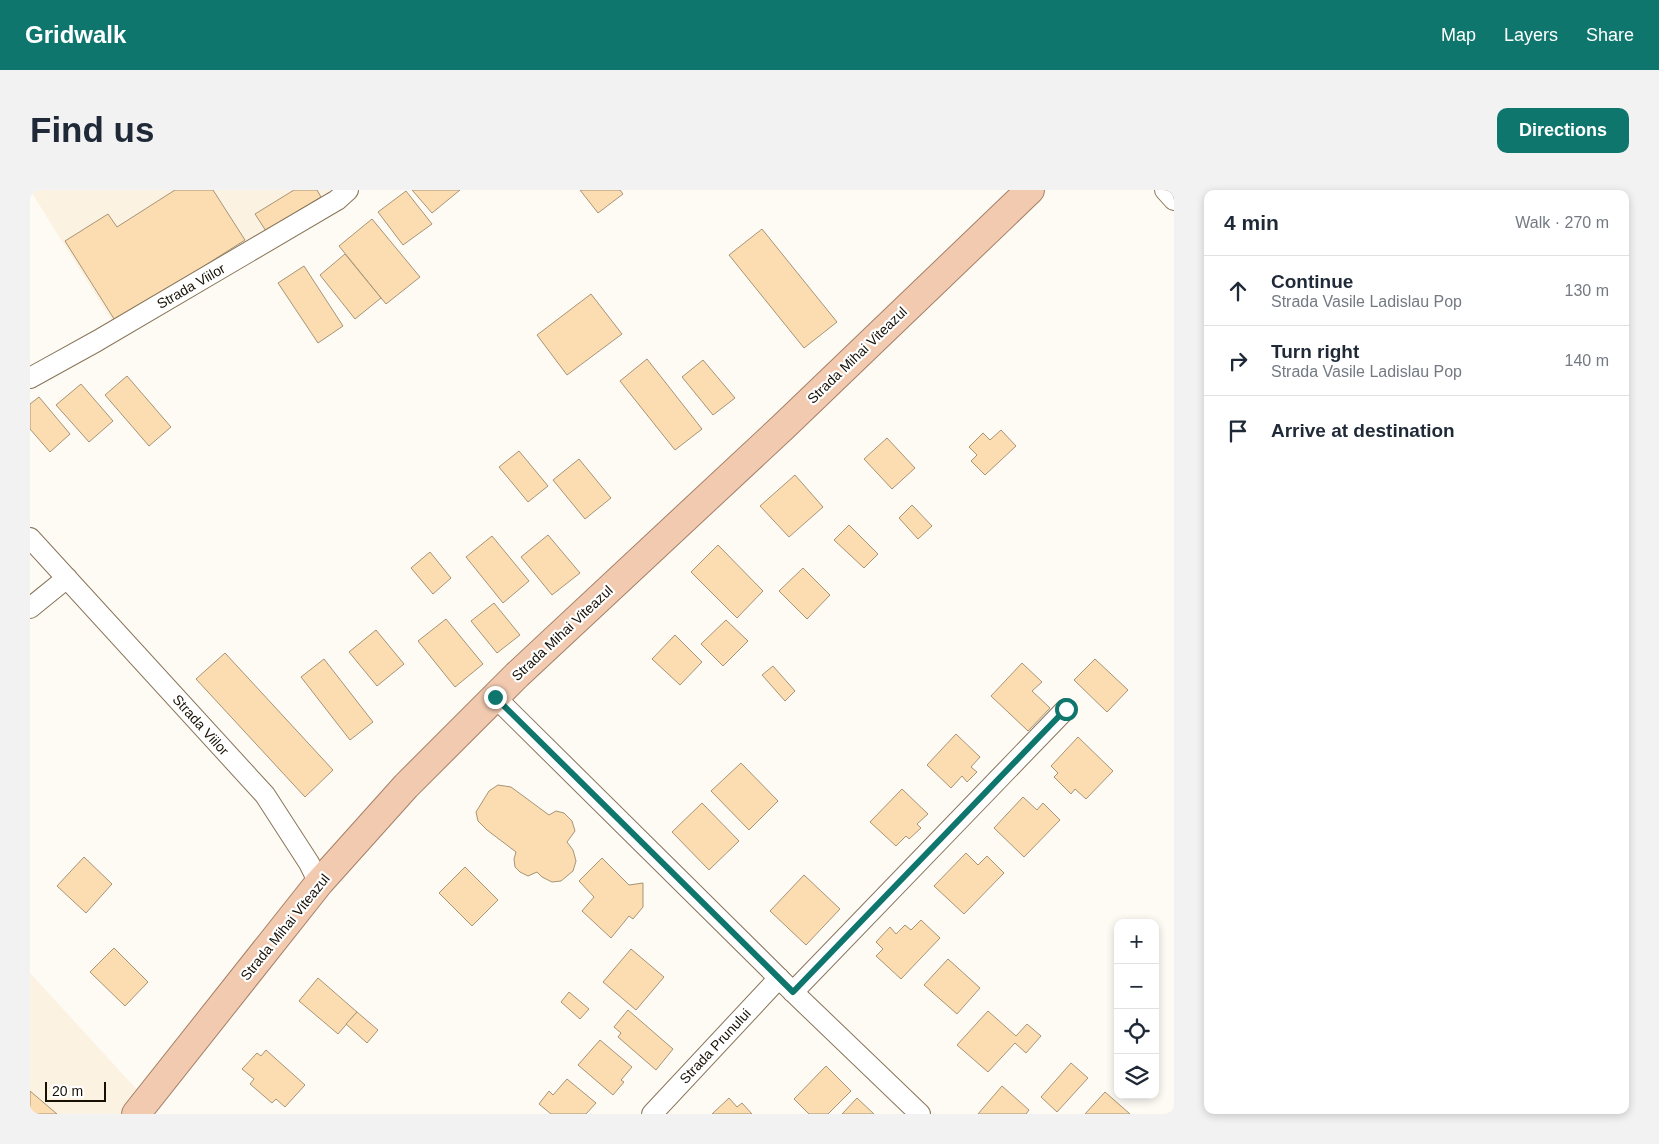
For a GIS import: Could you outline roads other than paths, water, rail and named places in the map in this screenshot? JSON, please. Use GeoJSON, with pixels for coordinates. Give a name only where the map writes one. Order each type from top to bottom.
{"type":"FeatureCollection","features":[{"type":"Feature","properties":{"kind":"highway","name":"Strada Mihai Viteazul"},"geometry":{"type":"LineString","coordinates":[[136,1114],[319,883],[406,786],[495,697],[791,419],[1030,190]]}},
{"type":"Feature","properties":{"kind":"street","name":"Strada Viilor"},"geometry":{"type":"LineString","coordinates":[[30,378],[97,342],[337,200],[348,190]]}},
{"type":"Feature","properties":{"kind":"street"},"geometry":{"type":"LineString","coordinates":[[1165,190],[1174,200]]}},
{"type":"Feature","properties":{"kind":"street","name":"Strada Viilor"},"geometry":{"type":"LineString","coordinates":[[30,538],[265,795],[309,863],[319,883]]}},
{"type":"Feature","properties":{"kind":"street"},"geometry":{"type":"LineString","coordinates":[[30,608],[67,578]]}},
{"type":"Feature","properties":{"kind":"street"},"geometry":{"type":"LineString","coordinates":[[495,697],[793,992],[920,1114]]}},
{"type":"Feature","properties":{"kind":"street"},"geometry":{"type":"LineString","coordinates":[[793,992],[1066,709]]}},
{"type":"Feature","properties":{"kind":"street","name":"Strada Prunului"},"geometry":{"type":"LineString","coordinates":[[652,1114],[779,978]]}}]}
